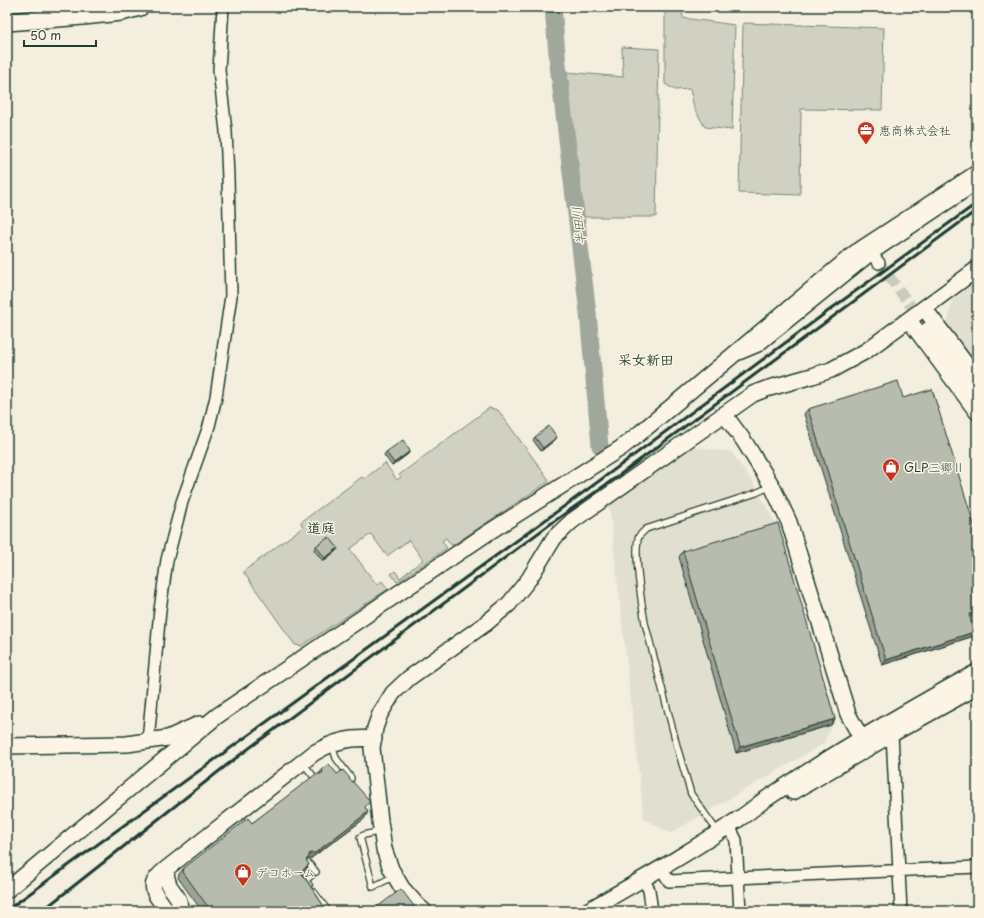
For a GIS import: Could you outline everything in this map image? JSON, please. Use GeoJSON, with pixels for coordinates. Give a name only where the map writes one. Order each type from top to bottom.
{"type":"FeatureCollection","features":[{"type":"Feature","properties":{"kind":"main road"},"geometry":{"type":"LineString","coordinates":[[7,22],[121,12],[140,7]]}},
{"type":"Feature","properties":{"kind":"street"},"geometry":{"type":"LineString","coordinates":[[148,741],[160,610],[167,560],[182,502],[209,426],[216,397],[231,296],[226,131],[219,70],[222,7]]}},
{"type":"Feature","properties":{"kind":"street"},"geometry":{"type":"LineString","coordinates":[[973,7],[977,8]]}},
{"type":"Feature","properties":{"kind":"street"},"geometry":{"type":"LineString","coordinates":[[7,890],[217,716],[489,532],[621,448],[855,253],[977,173]]}},
{"type":"Feature","properties":{"kind":"street"},"geometry":{"type":"LineString","coordinates":[[729,358],[758,346],[977,184]]}},
{"type":"Feature","properties":{"kind":"street"},"geometry":{"type":"LineString","coordinates":[[424,911],[416,905],[394,876],[388,861],[381,831],[372,748],[380,714],[393,693],[405,682],[509,604],[529,580],[554,538],[572,521],[745,399],[766,389],[831,370],[850,361],[909,320],[977,269]]}},
{"type":"Feature","properties":{"kind":"street"},"geometry":{"type":"LineString","coordinates":[[924,308],[977,379]]}},
{"type":"Feature","properties":{"kind":"street"},"geometry":{"type":"LineString","coordinates":[[909,320],[977,412]]}},
{"type":"Feature","properties":{"kind":"street"},"geometry":{"type":"LineString","coordinates":[[927,328],[977,396]]}},
{"type":"Feature","properties":{"kind":"street"},"geometry":{"type":"LineString","coordinates":[[724,414],[744,441],[772,486],[789,522],[848,714],[861,738]]}},
{"type":"Feature","properties":{"kind":"street"},"geometry":{"type":"LineString","coordinates":[[729,826],[768,797],[861,738],[977,672]]}},
{"type":"Feature","properties":{"kind":"street"},"geometry":{"type":"LineString","coordinates":[[587,911],[729,826],[806,785],[892,734],[977,687]]}},
{"type":"Feature","properties":{"kind":"street"},"geometry":{"type":"LineString","coordinates":[[7,746],[126,744],[148,741],[168,738],[217,716]]}},
{"type":"Feature","properties":{"kind":"street"},"geometry":{"type":"LineString","coordinates":[[892,734],[901,911]]}},
{"type":"Feature","properties":{"kind":"street"},"geometry":{"type":"LineString","coordinates":[[169,911],[153,893],[153,886],[158,875],[314,753],[332,744],[350,739],[374,740]]}},
{"type":"Feature","properties":{"kind":"street"},"geometry":{"type":"LineString","coordinates":[[729,826],[736,840],[740,911]]}},
{"type":"Feature","properties":{"kind":"street"},"geometry":{"type":"LineString","coordinates":[[661,868],[669,881],[977,867]]}},
{"type":"Feature","properties":{"kind":"street"},"geometry":{"type":"LineString","coordinates":[[166,869],[169,885],[181,904],[179,910],[174,911]]}},
{"type":"Feature","properties":{"kind":"street"},"geometry":{"type":"LineString","coordinates":[[643,878],[650,893],[652,911]]}},
{"type":"Feature","properties":{"kind":"lane"},"geometry":{"type":"LineString","coordinates":[[729,826],[691,794],[645,624],[641,602],[637,548],[640,536],[646,529],[756,493],[772,486]]}},
{"type":"Feature","properties":{"kind":"lane"},"geometry":{"type":"LineString","coordinates":[[332,744],[336,758],[351,778],[348,784]]}},
{"type":"Feature","properties":{"kind":"lane"},"geometry":{"type":"LineString","coordinates":[[302,762],[314,777]]}},
{"type":"Feature","properties":{"kind":"lane"},"geometry":{"type":"LineString","coordinates":[[381,831],[360,837],[373,887],[394,876]]}},
{"type":"Feature","properties":{"kind":"lane"},"geometry":{"type":"LineString","coordinates":[[308,863],[313,874],[305,881],[328,911]]}},
{"type":"Feature","properties":{"kind":"lane"},"geometry":{"type":"LineString","coordinates":[[360,867],[367,864]]}},
{"type":"Feature","properties":{"kind":"shaded area"},"geometry":{"type":"Polygon","coordinates":[[[665,7],[682,7],[683,18],[735,25],[732,130],[705,127],[694,108],[690,89],[675,90],[665,84],[665,7]]]}},
{"type":"Feature","properties":{"kind":"shaded area"},"geometry":{"type":"Polygon","coordinates":[[[743,23],[884,28],[882,110],[801,109],[800,195],[739,193],[743,23]]]}},
{"type":"Feature","properties":{"kind":"shaded area"},"geometry":{"type":"Polygon","coordinates":[[[622,47],[659,49],[656,217],[581,217],[567,72],[623,77],[622,47]]]}},
{"type":"Feature","properties":{"kind":"shaded area"},"geometry":{"type":"Polygon","coordinates":[[[977,280],[977,370],[946,332],[952,300],[977,280]]]}},
{"type":"Feature","properties":{"kind":"shaded area"},"geometry":{"type":"Polygon","coordinates":[[[489,408],[498,410],[549,480],[548,482],[453,545],[451,545],[446,538],[442,541],[447,548],[397,582],[391,574],[395,571],[400,578],[423,560],[409,540],[387,556],[371,534],[350,549],[377,585],[382,581],[388,589],[301,646],[295,645],[244,571],[303,527],[301,522],[362,477],[364,479],[385,463],[397,480],[401,477],[399,475],[489,408]]]}},
{"type":"Feature","properties":{"kind":"shaded area"},"geometry":{"type":"Polygon","coordinates":[[[691,447],[731,452],[752,481],[776,524],[836,718],[823,744],[671,833],[644,819],[609,504],[691,447]]]}},
{"type":"Feature","properties":{"kind":"building","name":"GLP三郷Ⅱ"},"geometry":{"type":"Polygon","coordinates":[[[898,381],[903,398],[932,389],[977,534],[977,612],[969,614],[974,632],[886,660],[808,409],[898,381]]]}},
{"type":"Feature","properties":{"kind":"building"},"geometry":{"type":"Polygon","coordinates":[[[549,426],[557,437],[543,448],[535,437],[549,426]]]}},
{"type":"Feature","properties":{"kind":"building"},"geometry":{"type":"Polygon","coordinates":[[[403,440],[410,451],[394,463],[386,452],[403,440]]]}},
{"type":"Feature","properties":{"kind":"building"},"geometry":{"type":"Polygon","coordinates":[[[778,523],[835,719],[740,747],[683,551],[778,523]]]}},
{"type":"Feature","properties":{"kind":"building"},"geometry":{"type":"Polygon","coordinates":[[[329,537],[338,548],[325,558],[316,546],[329,537]]]}},
{"type":"Feature","properties":{"kind":"building"},"geometry":{"type":"Polygon","coordinates":[[[329,764],[337,774],[343,770],[350,780],[370,801],[365,807],[368,812],[315,853],[310,853],[306,860],[309,864],[301,872],[327,911],[211,911],[183,872],[184,868],[248,818],[252,823],[316,774],[321,774],[323,772],[322,769],[329,764]]]}},
{"type":"Feature","properties":{"kind":"building"},"geometry":{"type":"Polygon","coordinates":[[[401,889],[418,911],[372,911],[401,889]]]}},
{"type":"Feature","properties":{"kind":"waterway","name":"半田川"},"geometry":{"type":"LineString","coordinates":[[553,7],[558,65],[588,313],[600,446]]}},
{"type":"Feature","properties":{"kind":"tunnel"},"geometry":{"type":"LineString","coordinates":[[879,263],[927,328]]}},
{"type":"Feature","properties":{"kind":"railway"},"geometry":{"type":"LineString","coordinates":[[7,910],[595,484],[977,203]]}},
{"type":"Feature","properties":{"kind":"railway"},"geometry":{"type":"LineString","coordinates":[[42,911],[232,761],[553,522],[614,479],[977,210]]}},
{"type":"Feature","properties":{"kind":"place","name":"恵商株式会社"},"geometry":{"type":"Point","coordinates":[866,145]}},
{"type":"Feature","properties":{"kind":"place","name":"GLP三郷Ⅱ"},"geometry":{"type":"Point","coordinates":[891,482]}},
{"type":"Feature","properties":{"kind":"place","name":"デコホーム"},"geometry":{"type":"Point","coordinates":[243,887]}},
{"type":"Feature","properties":{"kind":"district","name":"采女新田"},"geometry":{"type":"Point","coordinates":[646,359]}},
{"type":"Feature","properties":{"kind":"district","name":"道庭"},"geometry":{"type":"Point","coordinates":[321,527]}}]}
